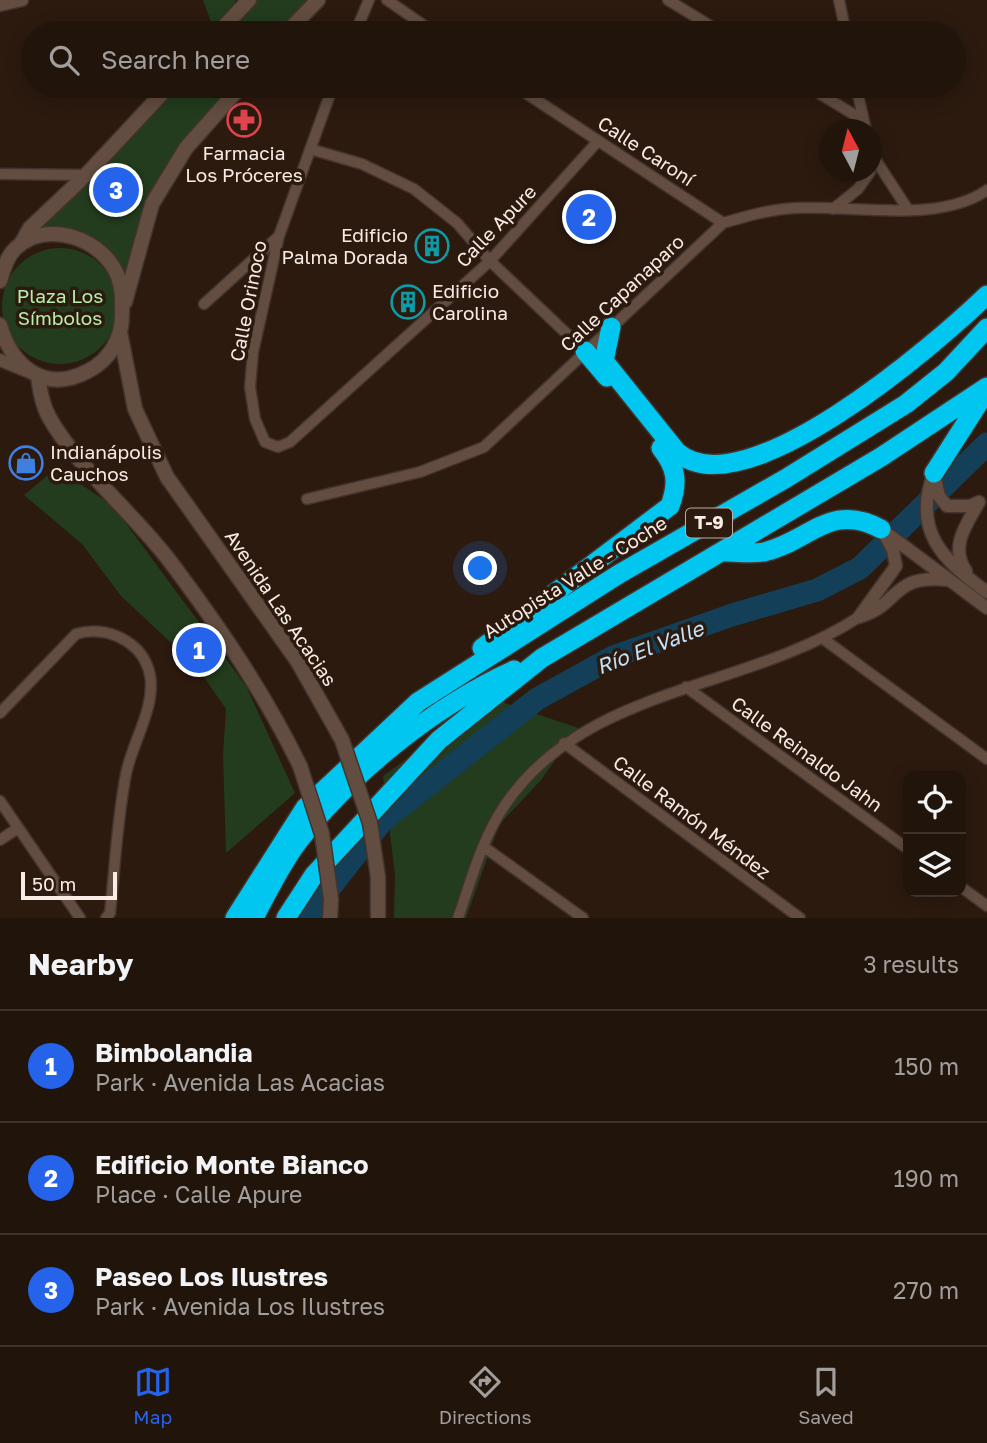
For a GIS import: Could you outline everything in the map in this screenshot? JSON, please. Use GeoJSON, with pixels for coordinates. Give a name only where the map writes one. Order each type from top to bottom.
{"type":"FeatureCollection","features":[{"type":"Feature","properties":{"kind":"highway"},"geometry":{"type":"LineString","coordinates":[[611,327],[604,360],[677,452],[694,463],[721,466],[797,438],[848,407],[896,373],[987,295]]}},
{"type":"Feature","properties":{"kind":"highway","name":"Autopista Valle - Coche"},"geometry":{"type":"LineString","coordinates":[[235,918],[305,808],[418,702],[619,574],[785,479],[906,404],[946,372],[987,328]]}},
{"type":"Feature","properties":{"kind":"highway","name":"T-9"},"geometry":{"type":"LineString","coordinates":[[418,702],[473,655],[670,506],[676,478],[674,464],[585,351]]}},
{"type":"Feature","properties":{"kind":"highway","name":"T-9"},"geometry":{"type":"LineString","coordinates":[[934,473],[987,388]]}},
{"type":"Feature","properties":{"kind":"highway","name":"T-9"},"geometry":{"type":"LineString","coordinates":[[286,918],[314,875],[439,740],[542,658],[881,457],[987,388]]}},
{"type":"Feature","properties":{"kind":"highway"},"geometry":{"type":"LineString","coordinates":[[724,552],[763,552],[840,519],[869,523],[881,529]]}},
{"type":"Feature","properties":{"kind":"highway"},"geometry":{"type":"LineString","coordinates":[[254,918],[295,845],[330,805],[379,759],[471,690],[542,658]]}},
{"type":"Feature","properties":{"kind":"main road"},"geometry":{"type":"LineString","coordinates":[[298,21],[318,0]]}},
{"type":"Feature","properties":{"kind":"main road"},"geometry":{"type":"LineString","coordinates":[[228,21],[243,3]]}},
{"type":"Feature","properties":{"kind":"main road"},"geometry":{"type":"LineString","coordinates":[[0,281],[30,228],[86,175],[158,98]]}},
{"type":"Feature","properties":{"kind":"main road"},"geometry":{"type":"LineString","coordinates":[[32,373],[68,379],[95,368],[110,352],[120,332],[122,310],[152,204],[186,148],[230,98]]}},
{"type":"Feature","properties":{"kind":"main road"},"geometry":{"type":"LineString","coordinates":[[17,247],[56,234],[80,239],[96,248],[118,275],[122,310]]}},
{"type":"Feature","properties":{"kind":"main road"},"geometry":{"type":"LineString","coordinates":[[0,325],[9,348],[32,373],[49,416],[167,557],[264,698],[300,766],[322,834],[331,899],[330,918]]}},
{"type":"Feature","properties":{"kind":"main road","name":"Avenida Las Acacias"},"geometry":{"type":"LineString","coordinates":[[120,332],[135,409],[167,477],[298,662],[342,740],[370,823],[379,877],[378,918]]}},
{"type":"Feature","properties":{"kind":"street"},"geometry":{"type":"LineString","coordinates":[[0,5],[22,0]]}},
{"type":"Feature","properties":{"kind":"street"},"geometry":{"type":"LineString","coordinates":[[360,21],[369,0]]}},
{"type":"Feature","properties":{"kind":"street"},"geometry":{"type":"LineString","coordinates":[[387,0],[418,21]]}},
{"type":"Feature","properties":{"kind":"street"},"geometry":{"type":"LineString","coordinates":[[668,0],[702,21]]}},
{"type":"Feature","properties":{"kind":"street"},"geometry":{"type":"LineString","coordinates":[[839,0],[843,21]]}},
{"type":"Feature","properties":{"kind":"street","name":"Calle Orinoco"},"geometry":{"type":"LineString","coordinates":[[326,98],[326,103]]}},
{"type":"Feature","properties":{"kind":"street","name":"Calle Orinoco"},"geometry":{"type":"LineString","coordinates":[[290,442],[278,447],[265,442],[255,419],[250,387],[253,352],[279,236],[328,98]]}},
{"type":"Feature","properties":{"kind":"street","name":"Calle Caroní"},"geometry":{"type":"LineString","coordinates":[[533,98],[723,223]]}},
{"type":"Feature","properties":{"kind":"street"},"geometry":{"type":"LineString","coordinates":[[825,98],[856,119]]}},
{"type":"Feature","properties":{"kind":"street"},"geometry":{"type":"LineString","coordinates":[[859,98],[864,119]]}},
{"type":"Feature","properties":{"kind":"street","name":"Calle Apure"},"geometry":{"type":"LineString","coordinates":[[290,442],[490,261],[598,141]]}},
{"type":"Feature","properties":{"kind":"street"},"geometry":{"type":"LineString","coordinates":[[310,149],[362,164],[414,189],[457,223],[490,261],[585,351]]}},
{"type":"Feature","properties":{"kind":"street"},"geometry":{"type":"LineString","coordinates":[[0,174],[86,175]]}},
{"type":"Feature","properties":{"kind":"street"},"geometry":{"type":"LineString","coordinates":[[882,175],[907,208]]}},
{"type":"Feature","properties":{"kind":"street"},"geometry":{"type":"LineString","coordinates":[[833,209],[858,189],[862,182]]}},
{"type":"Feature","properties":{"kind":"street","name":"Calle Capanaparo"},"geometry":{"type":"LineString","coordinates":[[307,499],[420,472],[456,461],[484,447],[723,223],[763,212],[797,208],[950,207],[987,190]]}},
{"type":"Feature","properties":{"kind":"street"},"geometry":{"type":"LineString","coordinates":[[204,304],[279,236]]}},
{"type":"Feature","properties":{"kind":"street"},"geometry":{"type":"LineString","coordinates":[[0,257],[17,247]]}},
{"type":"Feature","properties":{"kind":"street"},"geometry":{"type":"LineString","coordinates":[[0,360],[32,373]]}},
{"type":"Feature","properties":{"kind":"street"},"geometry":{"type":"LineString","coordinates":[[934,473],[939,496],[947,506],[970,506],[983,498]]}},
{"type":"Feature","properties":{"kind":"street"},"geometry":{"type":"LineString","coordinates":[[934,473],[926,494],[925,510],[930,534],[941,552],[987,592]]}},
{"type":"Feature","properties":{"kind":"street"},"geometry":{"type":"LineString","coordinates":[[974,582],[958,554],[959,540],[983,498]]}},
{"type":"Feature","properties":{"kind":"street"},"geometry":{"type":"LineString","coordinates":[[881,529],[987,608]]}},
{"type":"Feature","properties":{"kind":"street"},"geometry":{"type":"LineString","coordinates":[[859,617],[895,566],[893,550],[881,529]]}},
{"type":"Feature","properties":{"kind":"street"},"geometry":{"type":"LineString","coordinates":[[458,918],[484,847],[504,806],[541,761],[564,743],[622,711],[822,638],[859,617],[870,614],[915,580],[948,580]]}},
{"type":"Feature","properties":{"kind":"street"},"geometry":{"type":"LineString","coordinates":[[0,713],[76,634],[90,629],[116,634],[145,662],[151,685],[126,772],[110,913],[106,918]]}},
{"type":"Feature","properties":{"kind":"street"},"geometry":{"type":"LineString","coordinates":[[822,638],[987,759]]}},
{"type":"Feature","properties":{"kind":"street","name":"Calle Reinaldo Jahn"},"geometry":{"type":"LineString","coordinates":[[686,687],[903,845]]}},
{"type":"Feature","properties":{"kind":"street","name":"Calle Ramón Méndez"},"geometry":{"type":"LineString","coordinates":[[564,743],[800,918]]}},
{"type":"Feature","properties":{"kind":"street"},"geometry":{"type":"LineString","coordinates":[[0,801],[80,918]]}},
{"type":"Feature","properties":{"kind":"street"},"geometry":{"type":"LineString","coordinates":[[0,840],[18,828]]}},
{"type":"Feature","properties":{"kind":"street"},"geometry":{"type":"LineString","coordinates":[[484,847],[583,918]]}},
{"type":"Feature","properties":{"kind":"street"},"geometry":{"type":"LineString","coordinates":[[966,891],[987,906]]}},
{"type":"Feature","properties":{"kind":"green space"},"geometry":{"type":"Polygon","coordinates":[[[203,0],[235,0],[235,7],[220,21],[211,21],[203,0]]]}},
{"type":"Feature","properties":{"kind":"green space"},"geometry":{"type":"Polygon","coordinates":[[[248,0],[318,0],[298,21],[229,21],[248,0]]]}},
{"type":"Feature","properties":{"kind":"green space"},"geometry":{"type":"Polygon","coordinates":[[[158,98],[231,98],[166,176],[124,303],[104,259],[74,240],[23,243],[158,98]]]}},
{"type":"Feature","properties":{"kind":"green space","name":"Plaza Los Símbolos"},"geometry":{"type":"Polygon","coordinates":[[[60,248],[82,253],[101,265],[113,284],[118,306],[113,328],[101,347],[82,359],[60,364],[38,359],[19,347],[7,328],[2,306],[7,284],[19,265],[38,253],[60,248]]]}},
{"type":"Feature","properties":{"kind":"green space"},"geometry":{"type":"Polygon","coordinates":[[[61,464],[67,475],[113,506],[246,686],[295,793],[226,853],[223,754],[226,709],[197,667],[121,596],[82,544],[24,495],[61,464]]]}},
{"type":"Feature","properties":{"kind":"green space"},"geometry":{"type":"Polygon","coordinates":[[[490,698],[578,728],[541,780],[499,825],[466,918],[394,918],[395,875],[383,776],[490,698]]]}},
{"type":"Feature","properties":{"kind":"waterway","name":"Río El Valle"},"geometry":{"type":"LineString","coordinates":[[306,918],[382,821],[537,699],[613,657],[732,615],[817,590],[860,568],[987,444]]}},
{"type":"Feature","properties":{"kind":"place","name":"Farmacia Los Próceres"},"geometry":{"type":"Point","coordinates":[244,120]}},
{"type":"Feature","properties":{"kind":"place","name":"Paseo Los Ilustres"},"geometry":{"type":"Point","coordinates":[116,190]}},
{"type":"Feature","properties":{"kind":"place","name":"Edificio Monte Bianco"},"geometry":{"type":"Point","coordinates":[589,217]}},
{"type":"Feature","properties":{"kind":"place","name":"Edificio Palma Dorada"},"geometry":{"type":"Point","coordinates":[432,246]}},
{"type":"Feature","properties":{"kind":"place","name":"Edificio Carolina"},"geometry":{"type":"Point","coordinates":[408,302]}},
{"type":"Feature","properties":{"kind":"place","name":"Indianápolis Cauchos"},"geometry":{"type":"Point","coordinates":[26,463]}},
{"type":"Feature","properties":{"kind":"place","name":"Bimbolandia"},"geometry":{"type":"Point","coordinates":[199,650]}}]}
